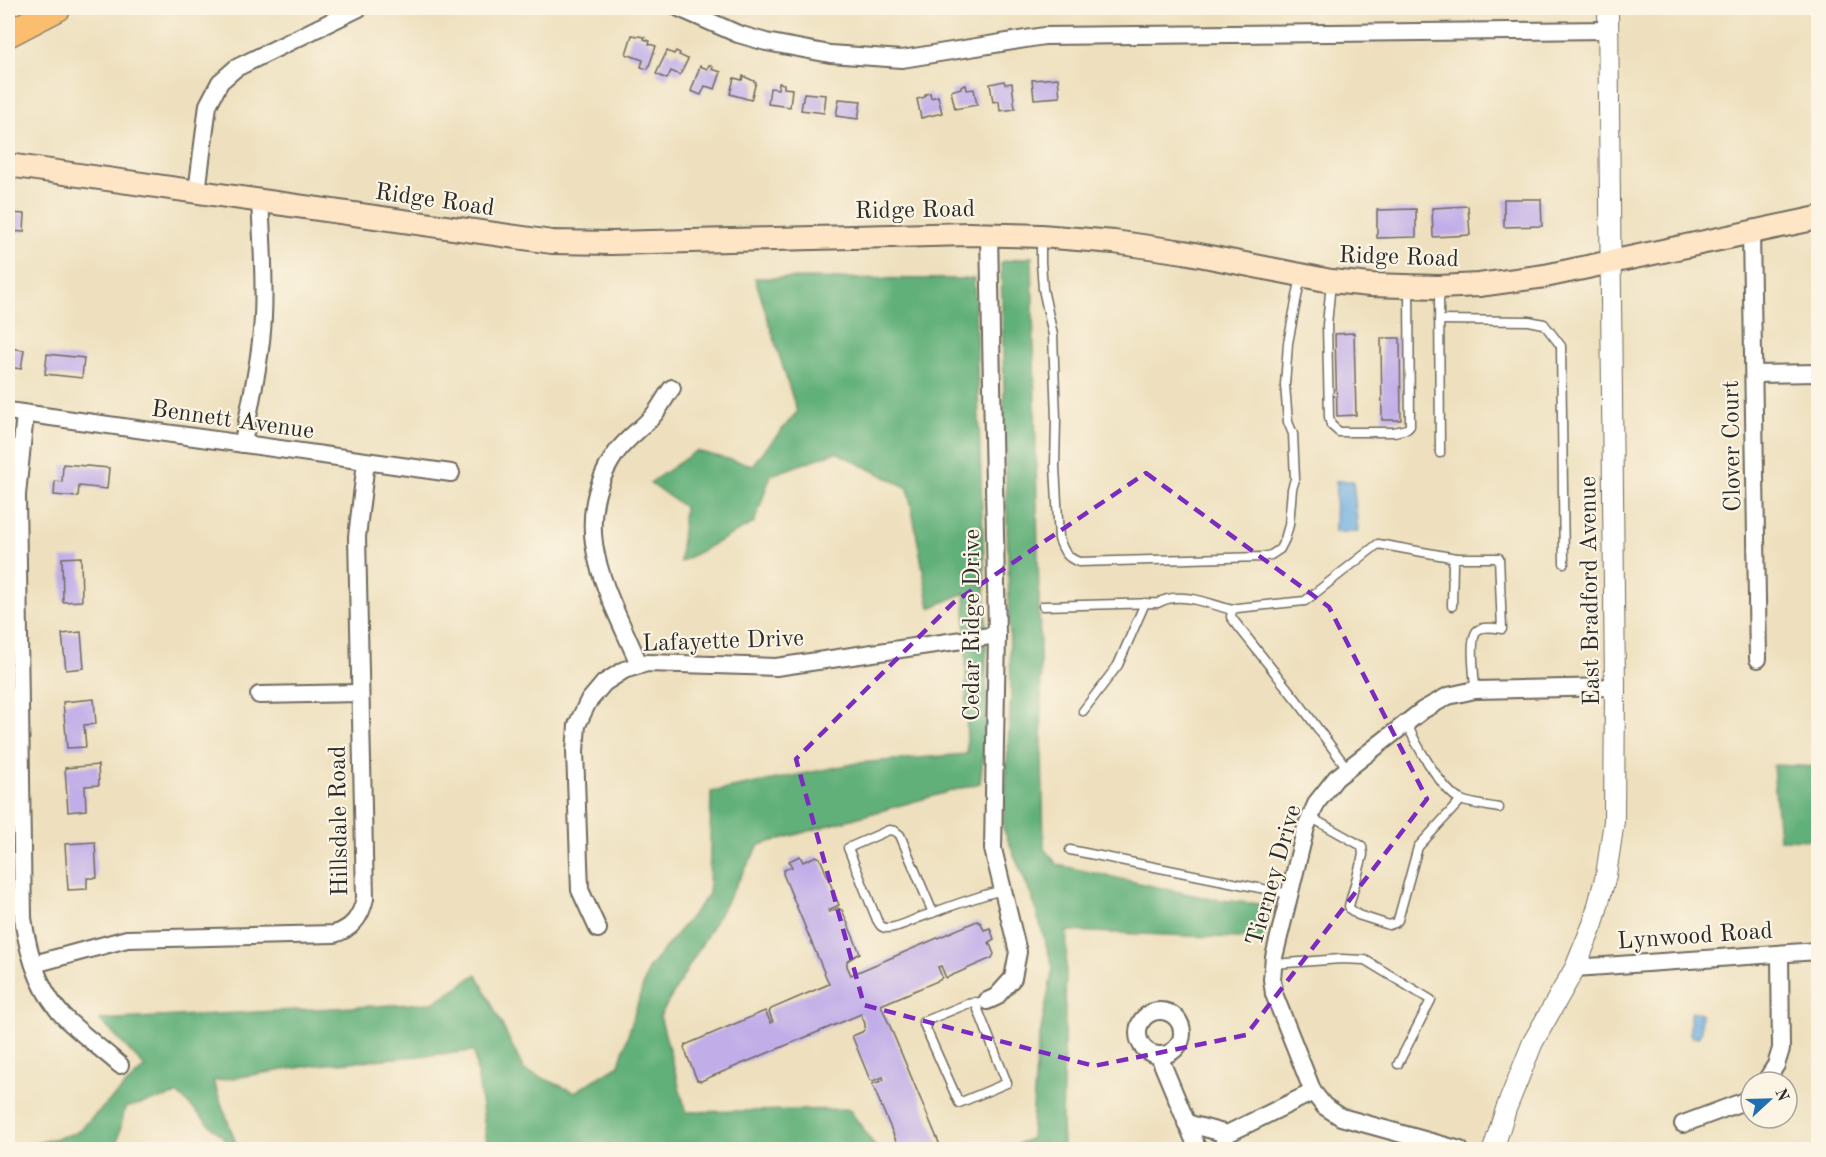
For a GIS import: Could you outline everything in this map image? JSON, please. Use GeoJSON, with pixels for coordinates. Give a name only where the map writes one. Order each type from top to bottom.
{"type":"FeatureCollection","features":[{"type":"Feature","properties":{"kind":"main road"},"geometry":{"type":"LineString","coordinates":[[8,34],[58,8]]}},
{"type":"Feature","properties":{"kind":"main road","name":"Ridge Road"},"geometry":{"type":"LineString","coordinates":[[8,165],[522,239],[582,243],[989,234],[1041,236],[1161,248],[1331,281],[1409,287],[1512,281],[1818,218]]}},
{"type":"Feature","properties":{"kind":"street"},"geometry":{"type":"LineString","coordinates":[[197,192],[208,105],[220,82],[236,68],[359,8]]}},
{"type":"Feature","properties":{"kind":"street"},"geometry":{"type":"LineString","coordinates":[[679,8],[738,34],[766,42],[830,54],[902,59],[1044,36],[1608,30]]}},
{"type":"Feature","properties":{"kind":"street","name":"East Bradford Avenue"},"geometry":{"type":"LineString","coordinates":[[1493,1149],[1506,1108],[1533,1041],[1575,968],[1593,924],[1611,849],[1616,794],[1608,8]]}},
{"type":"Feature","properties":{"kind":"street"},"geometry":{"type":"LineString","coordinates":[[243,444],[254,389],[263,318],[260,201]]}},
{"type":"Feature","properties":{"kind":"street","name":"Clover Court"},"geometry":{"type":"LineString","coordinates":[[1751,232],[1758,659]]}},
{"type":"Feature","properties":{"kind":"street","name":"Cedar Ridge Drive"},"geometry":{"type":"LineString","coordinates":[[981,1002],[996,997],[1013,978],[1018,952],[993,849],[997,635],[989,234]]}},
{"type":"Feature","properties":{"kind":"street"},"geometry":{"type":"LineString","coordinates":[[1754,374],[1818,373]]}},
{"type":"Feature","properties":{"kind":"street"},"geometry":{"type":"LineString","coordinates":[[639,664],[597,561],[592,538],[594,506],[602,477],[617,451],[632,434],[650,420],[672,388]]}},
{"type":"Feature","properties":{"kind":"street","name":"Bennett Avenue"},"geometry":{"type":"LineString","coordinates":[[8,411],[451,474]]}},
{"type":"Feature","properties":{"kind":"street"},"geometry":{"type":"LineString","coordinates":[[25,414],[17,495],[23,918],[29,949],[48,993],[66,1019],[120,1065]]}},
{"type":"Feature","properties":{"kind":"street","name":"Hillsdale Road"},"geometry":{"type":"LineString","coordinates":[[34,964],[127,939],[334,934],[348,928],[358,918],[365,898],[357,537],[366,462]]}},
{"type":"Feature","properties":{"kind":"street","name":"Lafayette Drive"},"geometry":{"type":"LineString","coordinates":[[598,928],[580,890],[575,738],[582,713],[595,692],[614,676],[639,664],[660,662],[776,667],[997,635]]}},
{"type":"Feature","properties":{"kind":"street","name":"Tierney Drive"},"geometry":{"type":"LineString","coordinates":[[1460,1149],[1341,1117],[1324,1106],[1313,1092],[1274,994],[1273,964],[1288,894],[1310,817],[1326,789],[1347,768],[1440,700],[1457,693],[1475,690],[1615,687]]}},
{"type":"Feature","properties":{"kind":"street"},"geometry":{"type":"LineString","coordinates":[[259,695],[360,693]]}},
{"type":"Feature","properties":{"kind":"street","name":"Lynwood Road"},"geometry":{"type":"LineString","coordinates":[[1575,968],[1818,951]]}},
{"type":"Feature","properties":{"kind":"street"},"geometry":{"type":"LineString","coordinates":[[1773,1070],[1782,1040],[1780,954]]}},
{"type":"Feature","properties":{"kind":"street"},"geometry":{"type":"LineString","coordinates":[[1159,1056],[1198,1149]]}},
{"type":"Feature","properties":{"kind":"street"},"geometry":{"type":"LineString","coordinates":[[1186,1123],[1224,1142],[1313,1092]]}},
{"type":"Feature","properties":{"kind":"street"},"geometry":{"type":"LineString","coordinates":[[1683,1124],[1739,1103]]}},
{"type":"Feature","properties":{"kind":"lane"},"geometry":{"type":"LineString","coordinates":[[1041,236],[1043,289],[1053,335],[1055,466],[1059,539],[1070,559],[1079,562],[1262,557],[1271,555],[1280,549],[1289,525],[1295,479],[1293,434],[1288,422],[1285,385],[1288,343],[1301,276]]}},
{"type":"Feature","properties":{"kind":"lane"},"geometry":{"type":"LineString","coordinates":[[1331,281],[1327,325],[1329,417],[1331,425],[1339,432],[1394,432],[1410,426],[1409,287]]}},
{"type":"Feature","properties":{"kind":"lane"},"geometry":{"type":"LineString","coordinates":[[1439,287],[1440,453]]}},
{"type":"Feature","properties":{"kind":"lane"},"geometry":{"type":"LineString","coordinates":[[1439,320],[1529,321],[1545,324],[1561,346],[1564,563]]}},
{"type":"Feature","properties":{"kind":"lane"},"geometry":{"type":"LineString","coordinates":[[1043,606],[1158,603],[1171,597],[1197,600],[1232,610],[1305,601],[1378,544],[1456,558],[1499,558],[1502,629],[1481,628],[1477,630],[1472,640],[1475,690]]}},
{"type":"Feature","properties":{"kind":"lane"},"geometry":{"type":"LineString","coordinates":[[1452,606],[1453,564],[1456,558]]}},
{"type":"Feature","properties":{"kind":"lane"},"geometry":{"type":"LineString","coordinates":[[1083,711],[1118,665],[1145,603]]}},
{"type":"Feature","properties":{"kind":"lane"},"geometry":{"type":"LineString","coordinates":[[1232,610],[1231,616],[1234,621],[1347,768]]}},
{"type":"Feature","properties":{"kind":"lane"},"geometry":{"type":"LineString","coordinates":[[1407,723],[1411,735],[1445,788],[1461,800],[1499,808]]}},
{"type":"Feature","properties":{"kind":"lane"},"geometry":{"type":"LineString","coordinates":[[1310,817],[1362,846],[1363,855],[1350,909],[1358,915],[1389,925],[1398,920],[1419,847],[1461,800]]}},
{"type":"Feature","properties":{"kind":"lane"},"geometry":{"type":"LineString","coordinates":[[933,913],[900,835],[895,831],[889,830],[848,848],[880,926],[884,928],[896,927],[933,913],[963,901],[1003,890]]}},
{"type":"Feature","properties":{"kind":"lane"},"geometry":{"type":"LineString","coordinates":[[1070,850],[1288,894]]}},
{"type":"Feature","properties":{"kind":"lane"},"geometry":{"type":"LineString","coordinates":[[1273,964],[1341,958],[1365,960],[1431,1000],[1398,1064]]}},
{"type":"Feature","properties":{"kind":"lane"},"geometry":{"type":"LineString","coordinates":[[981,1002],[1007,1083],[959,1103],[923,1022],[967,1004],[981,1002]]}},
{"type":"Feature","properties":{"kind":"highlighted area"},"geometry":{"type":"Polygon","coordinates":[[[1146,473],[1329,607],[1427,799],[1246,1035],[1094,1066],[864,1005],[796,759],[953,603],[1146,473]]]}},
{"type":"Feature","properties":{"kind":"green space"},"geometry":{"type":"Polygon","coordinates":[[[1032,257],[1044,849],[1058,865],[1211,899],[1269,905],[1263,939],[1067,931],[1063,1149],[1009,1149],[1031,1138],[1037,1050],[1053,968],[1033,900],[1003,828],[1011,695],[1001,262],[1032,257]]]}},
{"type":"Feature","properties":{"kind":"green space"},"geometry":{"type":"Polygon","coordinates":[[[755,278],[974,279],[986,619],[986,736],[980,783],[759,845],[660,1016],[686,1112],[849,1109],[877,1149],[488,1149],[474,1051],[316,1065],[213,1081],[238,1149],[235,1149],[178,1094],[125,1108],[116,1149],[10,1150],[76,1133],[145,1067],[100,1020],[433,1003],[477,974],[524,1070],[575,1092],[619,1065],[648,969],[709,894],[711,792],[858,763],[967,754],[965,593],[930,608],[908,488],[836,452],[771,475],[754,523],[680,562],[684,507],[650,483],[696,451],[752,465],[797,412],[755,278]]]}},
{"type":"Feature","properties":{"kind":"green space"},"geometry":{"type":"Polygon","coordinates":[[[1773,765],[1818,767],[1818,840],[1779,839],[1773,765]]]}},
{"type":"Feature","properties":{"kind":"water"},"geometry":{"type":"Polygon","coordinates":[[[1336,481],[1353,481],[1358,532],[1335,532],[1336,481]]]}},
{"type":"Feature","properties":{"kind":"water"},"geometry":{"type":"Polygon","coordinates":[[[1692,1012],[1701,1014],[1701,1033],[1698,1037],[1690,1034],[1692,1012]]]}},
{"type":"Feature","properties":{"kind":"building"},"geometry":{"type":"Polygon","coordinates":[[[632,35],[645,37],[644,39],[650,41],[649,44],[656,46],[648,69],[641,67],[643,60],[626,54],[632,35]]]}},
{"type":"Feature","properties":{"kind":"building"},"geometry":{"type":"Polygon","coordinates":[[[667,51],[674,54],[676,51],[688,59],[680,75],[671,71],[667,79],[656,74],[667,51]]]}},
{"type":"Feature","properties":{"kind":"building"},"geometry":{"type":"Polygon","coordinates":[[[709,65],[713,67],[712,69],[721,72],[715,89],[705,86],[701,95],[691,91],[700,66],[707,69],[709,65]]]}},
{"type":"Feature","properties":{"kind":"building"},"geometry":{"type":"Polygon","coordinates":[[[743,76],[756,82],[751,100],[730,94],[734,78],[742,80],[743,76]]]}},
{"type":"Feature","properties":{"kind":"building"},"geometry":{"type":"Polygon","coordinates":[[[1058,78],[1060,97],[1034,99],[1032,80],[1058,78]]]}},
{"type":"Feature","properties":{"kind":"building"},"geometry":{"type":"Polygon","coordinates":[[[1004,81],[1005,84],[1012,83],[1015,109],[1000,111],[999,101],[993,102],[990,84],[1004,81]]]}},
{"type":"Feature","properties":{"kind":"building"},"geometry":{"type":"Polygon","coordinates":[[[779,83],[784,84],[784,88],[792,89],[790,107],[768,104],[770,88],[778,89],[779,83]]]}},
{"type":"Feature","properties":{"kind":"building"},"geometry":{"type":"Polygon","coordinates":[[[966,85],[967,90],[974,89],[977,105],[955,109],[951,91],[966,85]]]}},
{"type":"Feature","properties":{"kind":"building"},"geometry":{"type":"Polygon","coordinates":[[[804,93],[826,95],[824,113],[801,110],[804,93]]]}},
{"type":"Feature","properties":{"kind":"building"},"geometry":{"type":"Polygon","coordinates":[[[930,93],[931,98],[938,96],[942,113],[921,118],[917,99],[930,93]]]}},
{"type":"Feature","properties":{"kind":"building"},"geometry":{"type":"Polygon","coordinates":[[[839,99],[861,101],[858,119],[836,116],[839,99]]]}},
{"type":"Feature","properties":{"kind":"building"},"geometry":{"type":"Polygon","coordinates":[[[1504,199],[1541,199],[1542,226],[1504,227],[1504,199]]]}},
{"type":"Feature","properties":{"kind":"building"},"geometry":{"type":"Polygon","coordinates":[[[1468,206],[1470,235],[1433,237],[1432,208],[1468,206]]]}},
{"type":"Feature","properties":{"kind":"building"},"geometry":{"type":"Polygon","coordinates":[[[1416,209],[1416,237],[1377,238],[1377,210],[1416,209]]]}},
{"type":"Feature","properties":{"kind":"building"},"geometry":{"type":"Polygon","coordinates":[[[8,213],[25,214],[24,232],[8,231],[8,213]]]}},
{"type":"Feature","properties":{"kind":"building"},"geometry":{"type":"Polygon","coordinates":[[[1354,333],[1356,415],[1337,416],[1335,334],[1354,333]]]}},
{"type":"Feature","properties":{"kind":"building"},"geometry":{"type":"Polygon","coordinates":[[[1381,338],[1400,338],[1401,420],[1382,420],[1381,338]]]}},
{"type":"Feature","properties":{"kind":"building"},"geometry":{"type":"Polygon","coordinates":[[[8,348],[24,350],[21,369],[8,367],[8,348]]]}},
{"type":"Feature","properties":{"kind":"building"},"geometry":{"type":"Polygon","coordinates":[[[47,354],[84,358],[82,378],[45,374],[47,354]]]}},
{"type":"Feature","properties":{"kind":"building"},"geometry":{"type":"Polygon","coordinates":[[[63,464],[109,468],[107,489],[79,486],[78,497],[54,495],[55,481],[62,482],[63,464]]]}},
{"type":"Feature","properties":{"kind":"building"},"geometry":{"type":"Polygon","coordinates":[[[81,557],[82,601],[63,602],[62,558],[81,557]]]}},
{"type":"Feature","properties":{"kind":"building"},"geometry":{"type":"Polygon","coordinates":[[[81,632],[84,668],[66,670],[62,634],[81,632]]]}},
{"type":"Feature","properties":{"kind":"building"},"geometry":{"type":"Polygon","coordinates":[[[94,699],[96,724],[84,725],[86,747],[67,748],[63,702],[94,699]]]}},
{"type":"Feature","properties":{"kind":"building"},"geometry":{"type":"Polygon","coordinates":[[[98,765],[99,785],[85,786],[86,810],[68,812],[65,768],[98,765]]]}},
{"type":"Feature","properties":{"kind":"building"},"geometry":{"type":"Polygon","coordinates":[[[95,842],[97,878],[87,878],[87,889],[68,890],[65,844],[95,842]]]}},
{"type":"Feature","properties":{"kind":"building"},"geometry":{"type":"Polygon","coordinates":[[[800,856],[803,862],[816,856],[820,858],[839,905],[828,910],[829,912],[838,908],[842,910],[860,953],[847,961],[851,975],[977,921],[981,923],[984,930],[990,928],[994,939],[989,942],[994,954],[992,958],[946,978],[941,966],[938,967],[942,977],[940,980],[881,1005],[942,1150],[900,1150],[872,1084],[884,1080],[883,1077],[870,1080],[852,1036],[865,1029],[861,1014],[701,1081],[697,1080],[684,1048],[685,1045],[765,1011],[771,1023],[773,1022],[769,1012],[771,1009],[829,984],[783,874],[784,870],[792,867],[789,861],[800,856]]]}}]}
